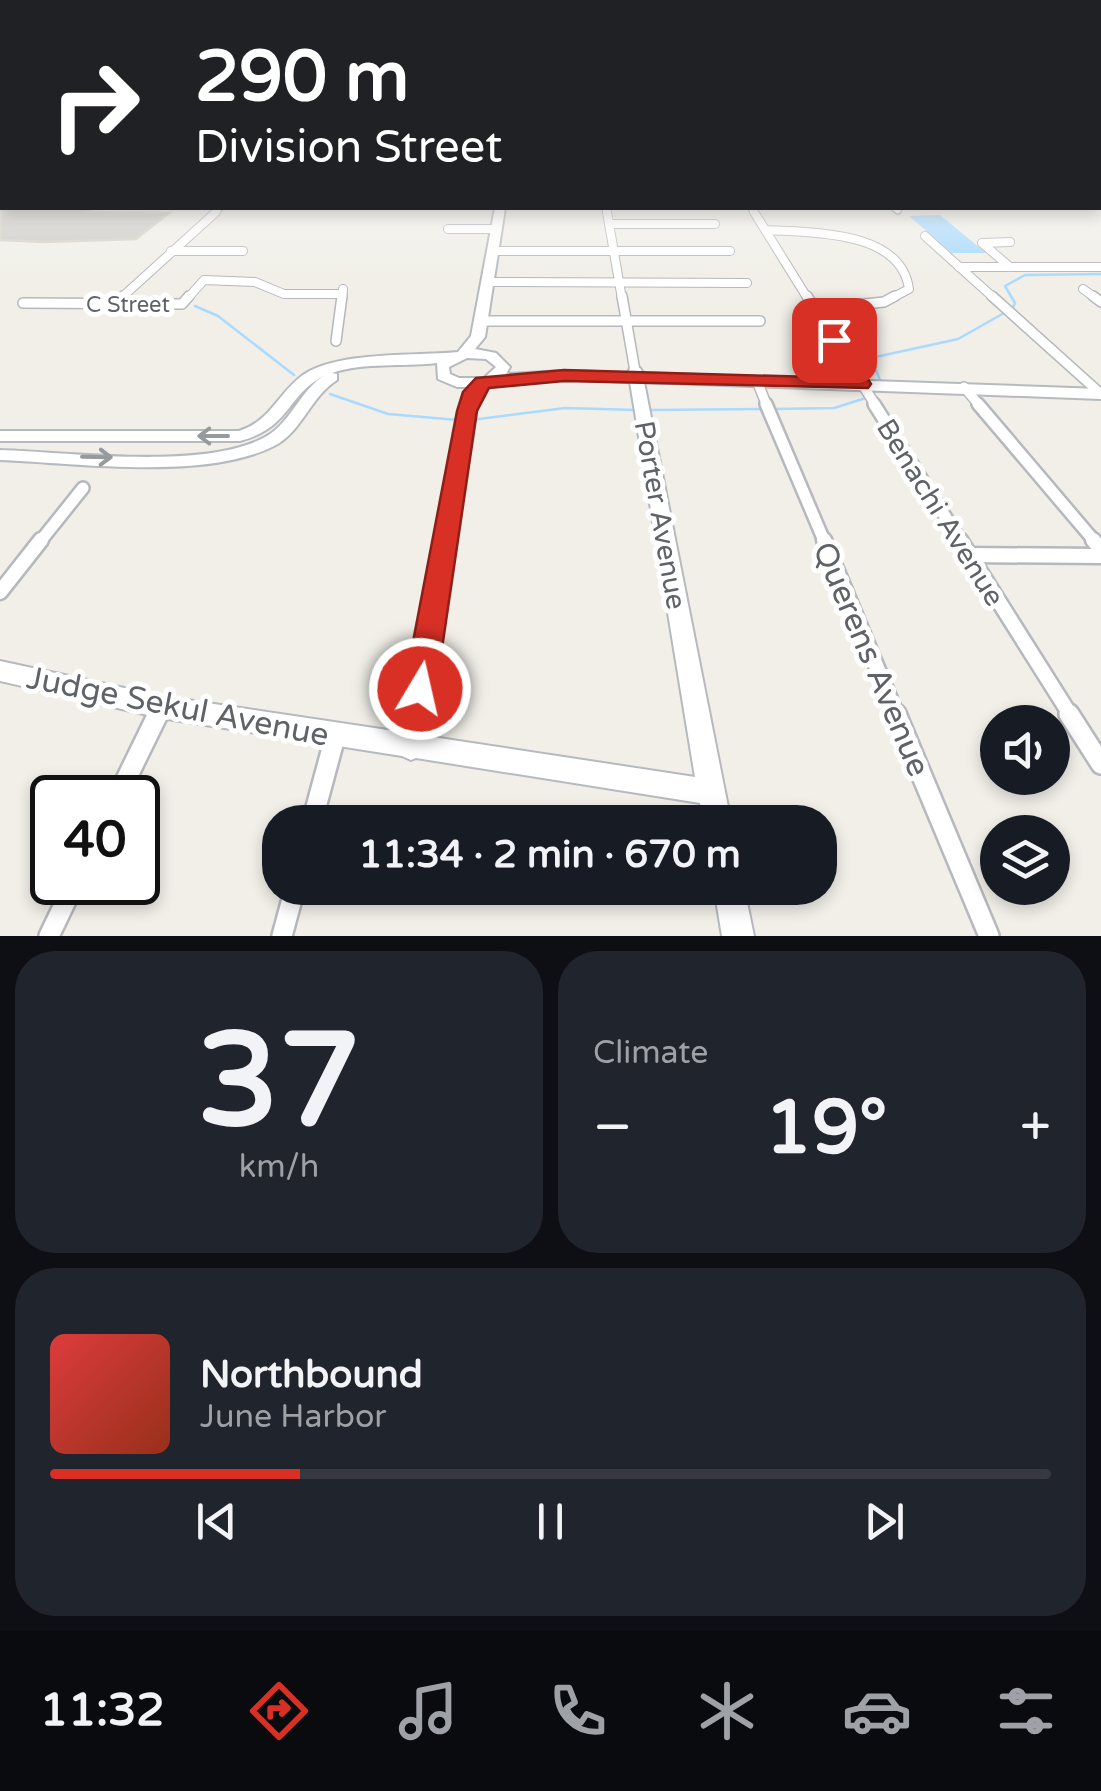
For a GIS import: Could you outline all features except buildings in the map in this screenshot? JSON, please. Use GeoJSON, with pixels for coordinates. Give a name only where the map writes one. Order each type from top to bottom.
{"type":"FeatureCollection","features":[{"type":"Feature","properties":{"kind":"main road"},"geometry":{"type":"LineString","coordinates":[[466,418],[444,376],[444,363],[461,355],[478,338],[500,210]]}},
{"type":"Feature","properties":{"kind":"main road"},"geometry":{"type":"LineString","coordinates":[[411,748],[466,418],[473,392],[502,370],[478,338]]}},
{"type":"Feature","properties":{"kind":"main road"},"geometry":{"type":"LineString","coordinates":[[0,455],[232,454],[257,448],[287,430],[320,383],[345,372],[461,355],[522,367],[757,381],[1098,388]]}},
{"type":"Feature","properties":{"kind":"main road"},"geometry":{"type":"LineString","coordinates":[[0,436],[240,436],[275,422],[298,387],[315,374],[346,364],[384,365],[488,381],[636,374],[873,385],[1098,388]]}},
{"type":"Feature","properties":{"kind":"main road","name":"Porter Avenue"},"geometry":{"type":"LineString","coordinates":[[636,374],[714,805]]}},
{"type":"Feature","properties":{"kind":"main road","name":"Judge Sekul Avenue"},"geometry":{"type":"LineString","coordinates":[[0,671],[161,708],[711,792]]}},
{"type":"Feature","properties":{"kind":"main road"},"geometry":{"type":"LineString","coordinates":[[732,905],[738,936]]}},
{"type":"Feature","properties":{"kind":"street"},"geometry":{"type":"LineString","coordinates":[[114,304],[218,210]]}},
{"type":"Feature","properties":{"kind":"street","name":"Porter Avenue"},"geometry":{"type":"LineString","coordinates":[[606,210],[636,374]]}},
{"type":"Feature","properties":{"kind":"street","name":"Benachi Avenue"},"geometry":{"type":"LineString","coordinates":[[752,210],[816,309],[873,385],[968,555],[1101,764]]}},
{"type":"Feature","properties":{"kind":"street"},"geometry":{"type":"LineString","coordinates":[[609,224],[716,224]]}},
{"type":"Feature","properties":{"kind":"street"},"geometry":{"type":"LineString","coordinates":[[448,229],[496,229]]}},
{"type":"Feature","properties":{"kind":"street"},"geometry":{"type":"LineString","coordinates":[[766,230],[867,244],[901,263],[910,276],[909,289],[894,300],[816,309]]}},
{"type":"Feature","properties":{"kind":"street"},"geometry":{"type":"LineString","coordinates":[[926,236],[1006,311],[1098,388]]}},
{"type":"Feature","properties":{"kind":"street"},"geometry":{"type":"LineString","coordinates":[[1010,242],[982,244],[1010,266]]}},
{"type":"Feature","properties":{"kind":"street"},"geometry":{"type":"LineString","coordinates":[[172,251],[243,251]]}},
{"type":"Feature","properties":{"kind":"street"},"geometry":{"type":"LineString","coordinates":[[492,251],[730,251]]}},
{"type":"Feature","properties":{"kind":"street"},"geometry":{"type":"LineString","coordinates":[[960,267],[1101,267]]}},
{"type":"Feature","properties":{"kind":"street","name":"C Street"},"geometry":{"type":"LineString","coordinates":[[23,303],[182,304],[204,280],[255,282],[284,294],[342,292],[336,341]]}},
{"type":"Feature","properties":{"kind":"street"},"geometry":{"type":"LineString","coordinates":[[487,282],[747,282]]}},
{"type":"Feature","properties":{"kind":"street"},"geometry":{"type":"LineString","coordinates":[[1083,289],[1101,302]]}},
{"type":"Feature","properties":{"kind":"street"},"geometry":{"type":"LineString","coordinates":[[481,320],[760,321]]}},
{"type":"Feature","properties":{"kind":"street","name":"Querens Avenue"},"geometry":{"type":"LineString","coordinates":[[757,381],[989,936]]}},
{"type":"Feature","properties":{"kind":"street"},"geometry":{"type":"LineString","coordinates":[[964,387],[1101,553]]}},
{"type":"Feature","properties":{"kind":"street"},"geometry":{"type":"LineString","coordinates":[[0,592],[83,488]]}},
{"type":"Feature","properties":{"kind":"street"},"geometry":{"type":"LineString","coordinates":[[968,555],[1101,553]]}},
{"type":"Feature","properties":{"kind":"street"},"geometry":{"type":"LineString","coordinates":[[128,775],[161,708]]}},
{"type":"Feature","properties":{"kind":"street"},"geometry":{"type":"LineString","coordinates":[[317,805],[335,737]]}},
{"type":"Feature","properties":{"kind":"street"},"geometry":{"type":"LineString","coordinates":[[49,936],[64,905]]}},
{"type":"Feature","properties":{"kind":"street"},"geometry":{"type":"LineString","coordinates":[[282,936],[290,905]]}},
{"type":"Feature","properties":{"kind":"water"},"geometry":{"type":"Polygon","coordinates":[[[940,215],[986,253],[952,253],[909,216],[940,215]]]}},
{"type":"Feature","properties":{"kind":"waterway"},"geometry":{"type":"LineString","coordinates":[[1012,310],[1015,303],[1005,286],[1025,275],[1101,274]]}},
{"type":"Feature","properties":{"kind":"waterway"},"geometry":{"type":"LineString","coordinates":[[195,306],[218,316],[294,375]]}},
{"type":"Feature","properties":{"kind":"waterway"},"geometry":{"type":"LineString","coordinates":[[880,380],[871,358],[958,339],[1004,313]]}},
{"type":"Feature","properties":{"kind":"waterway"},"geometry":{"type":"LineString","coordinates":[[330,394],[388,414],[458,420]]}},
{"type":"Feature","properties":{"kind":"waterway"},"geometry":{"type":"LineString","coordinates":[[775,409],[834,408],[866,398]]}},
{"type":"Feature","properties":{"kind":"waterway"},"geometry":{"type":"LineString","coordinates":[[471,420],[565,408],[637,410]]}},
{"type":"Feature","properties":{"kind":"waterway"},"geometry":{"type":"LineString","coordinates":[[650,410],[762,409]]}},
{"type":"Feature","properties":{"kind":"route"},"geometry":{"type":"LineString","coordinates":[[420,689],[467,411],[473,392],[483,382],[564,375],[861,384],[834,340]]}}]}
